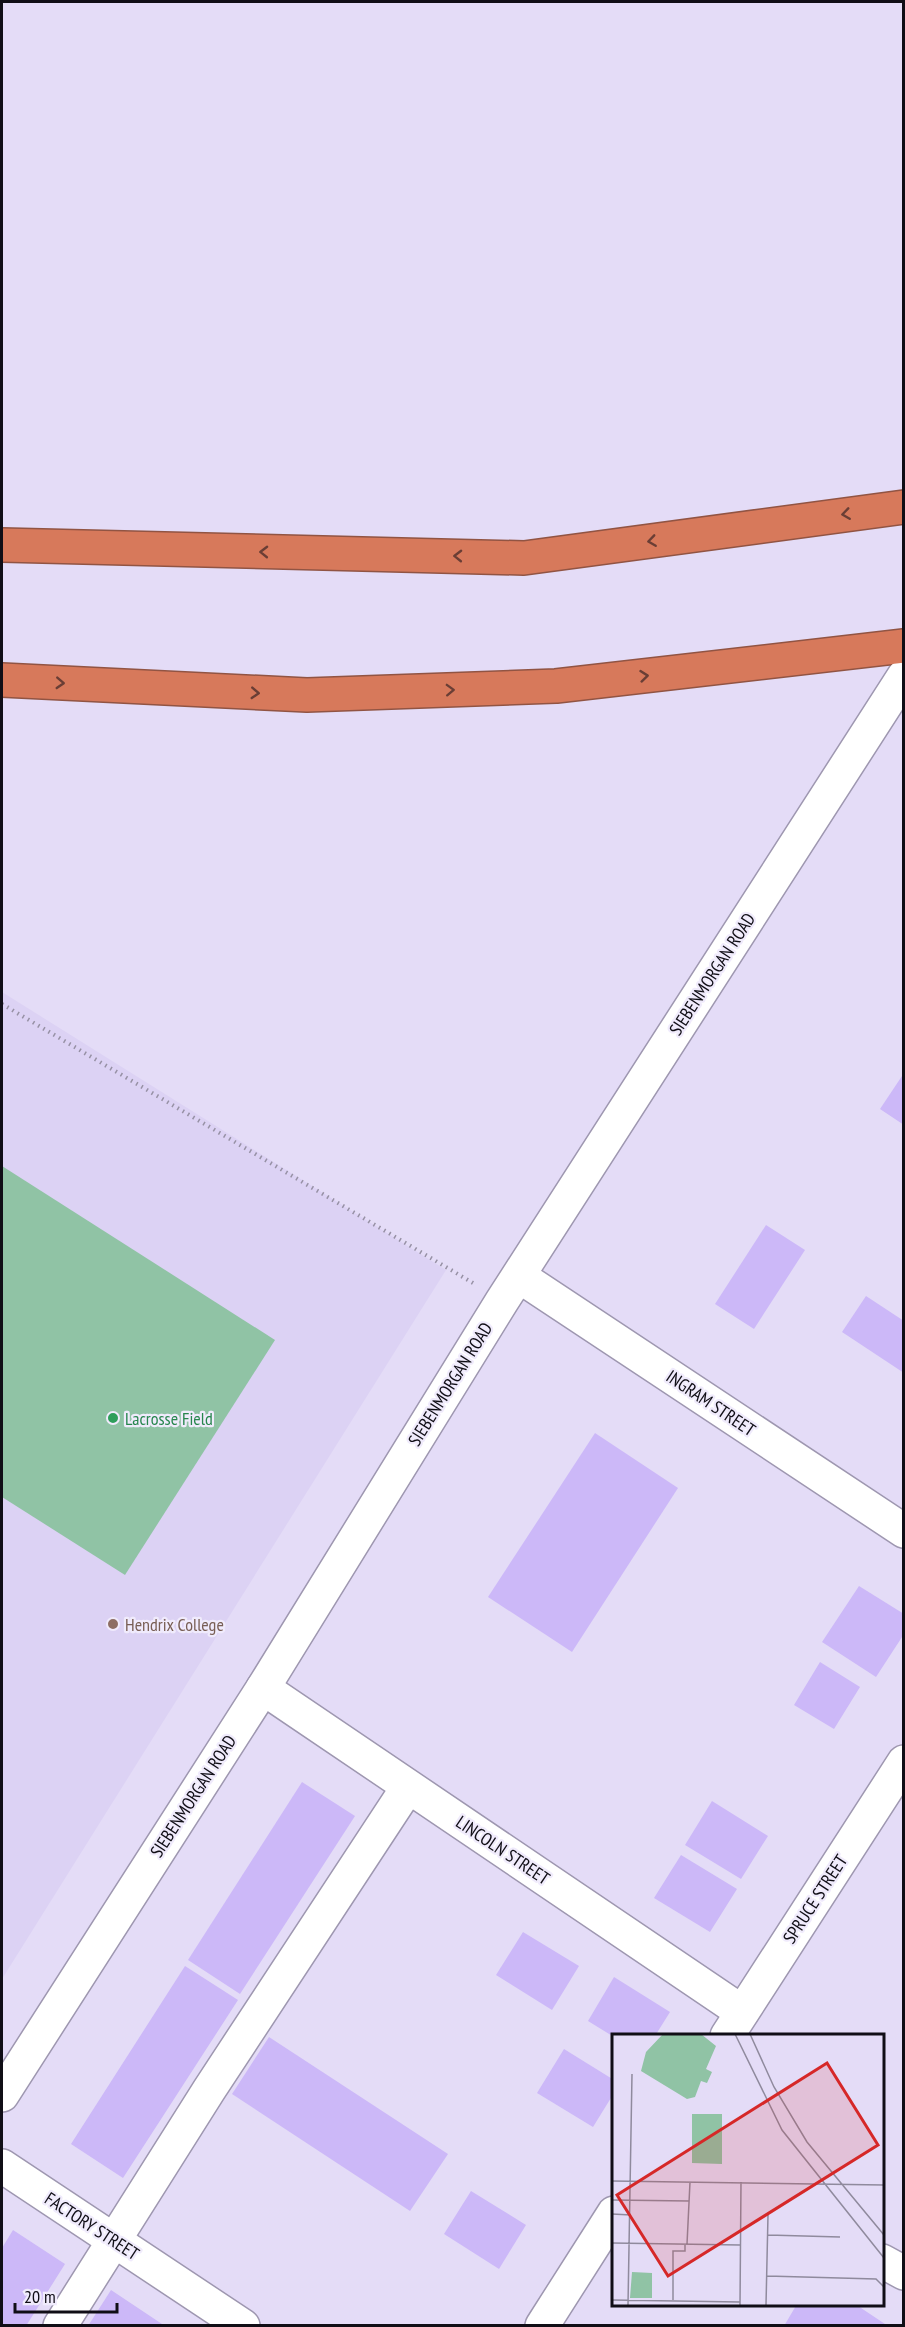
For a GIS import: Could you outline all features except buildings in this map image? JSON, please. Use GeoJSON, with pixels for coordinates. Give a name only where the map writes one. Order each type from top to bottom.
{"type":"FeatureCollection","features":[{"type":"Feature","properties":{"kind":"highway"},"geometry":{"type":"LineString","coordinates":[[2,545],[524,558],[903,507]]}},
{"type":"Feature","properties":{"kind":"highway"},"geometry":{"type":"LineString","coordinates":[[2,680],[307,695],[556,686],[903,646]]}},
{"type":"Feature","properties":{"kind":"street","name":"SIEBENMORGAN ROAD"},"geometry":{"type":"LineString","coordinates":[[2,2095],[263,1688],[510,1288],[903,676]]}},
{"type":"Feature","properties":{"kind":"street","name":"INGRAM STREET"},"geometry":{"type":"LineString","coordinates":[[510,1288],[903,1531]]}},
{"type":"Feature","properties":{"kind":"street","name":"LINCOLN STREET"},"geometry":{"type":"LineString","coordinates":[[263,1688],[408,1786],[733,2029]]}},
{"type":"Feature","properties":{"kind":"street","name":"SPRUCE STREET"},"geometry":{"type":"LineString","coordinates":[[733,2029],[903,1762]]}},
{"type":"Feature","properties":{"kind":"street"},"geometry":{"type":"LineString","coordinates":[[60,2325],[113,2239],[408,1786]]}},
{"type":"Feature","properties":{"kind":"street","name":"FACTORY STREET"},"geometry":{"type":"LineString","coordinates":[[2,2166],[113,2239],[232,2322]]}},
{"type":"Feature","properties":{"kind":"street"},"geometry":{"type":"LineString","coordinates":[[542,2325],[612,2216]]}},
{"type":"Feature","properties":{"kind":"street"},"geometry":{"type":"LineString","coordinates":[[884,2262],[903,2273]]}},
{"type":"Feature","properties":{"kind":"path"},"geometry":{"type":"LineString","coordinates":[[2,1004],[510,1288]]}},
{"type":"Feature","properties":{"kind":"shaded area","name":"Hendrix College"},"geometry":{"type":"Polygon","coordinates":[[[2,992],[446,1270],[2,1979],[2,992]]]}},
{"type":"Feature","properties":{"kind":"green space","name":"Lacrosse Field"},"geometry":{"type":"Polygon","coordinates":[[[2,1166],[275,1340],[125,1575],[2,1497],[2,1166]]]}},
{"type":"Feature","properties":{"kind":"place","name":"Lacrosse Field"},"geometry":{"type":"Point","coordinates":[113,1418]}},
{"type":"Feature","properties":{"kind":"place","name":"Hendrix College"},"geometry":{"type":"Point","coordinates":[113,1624]}}]}
